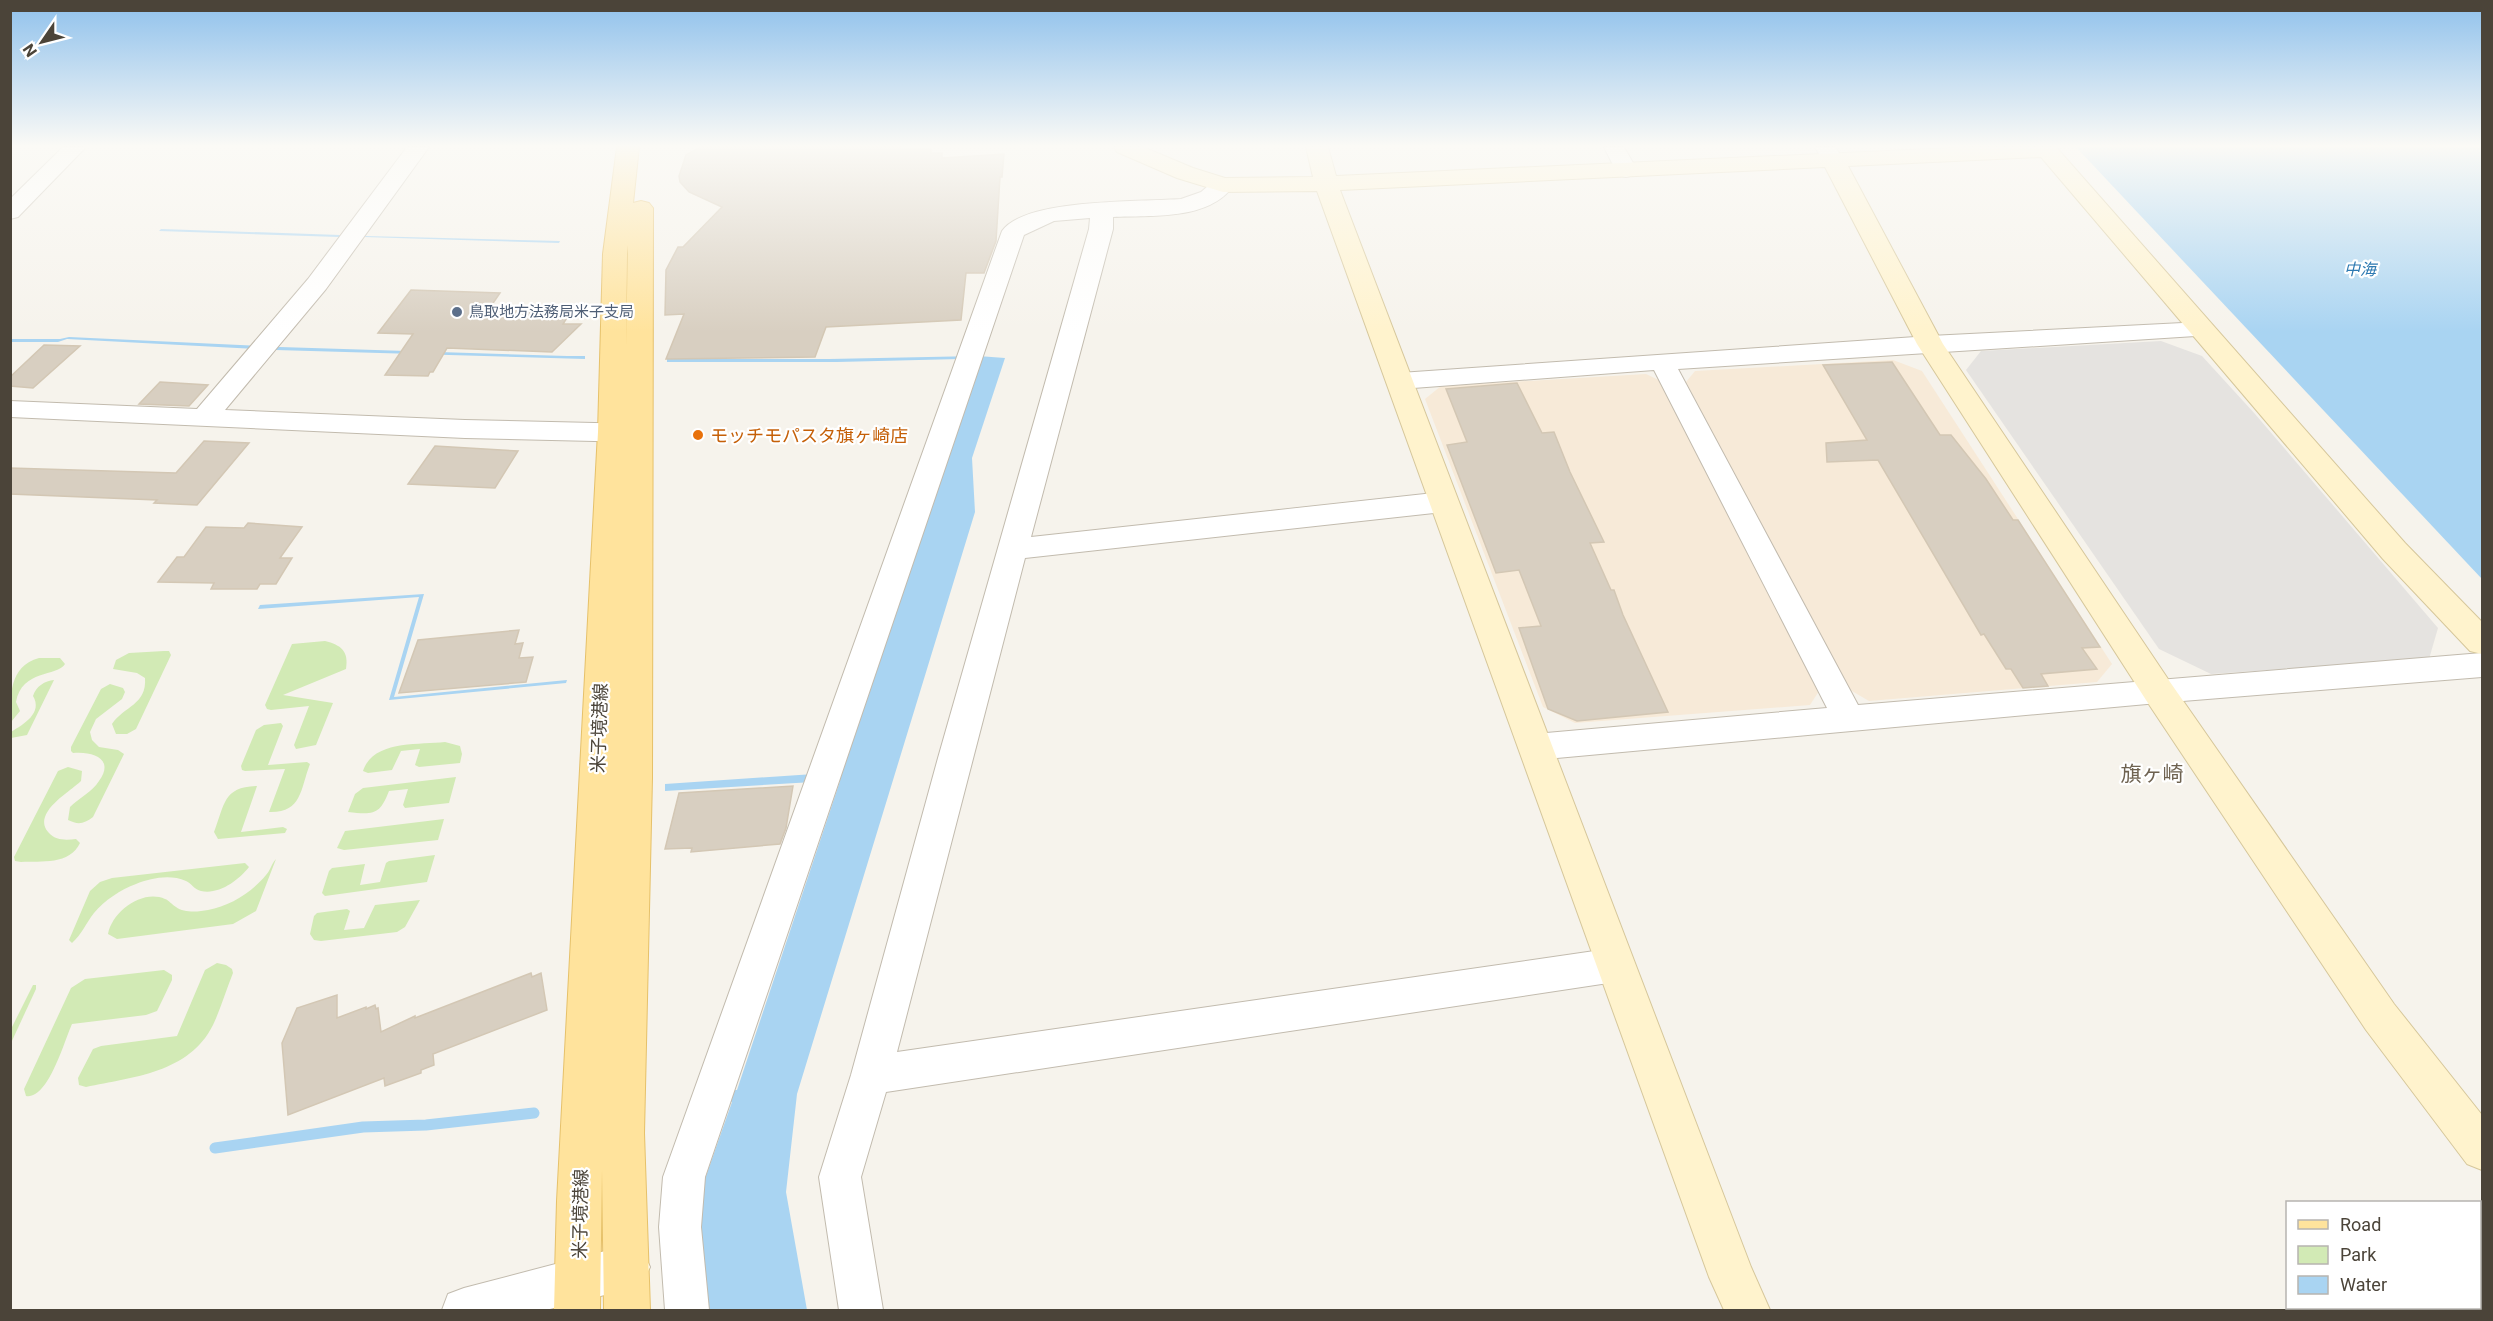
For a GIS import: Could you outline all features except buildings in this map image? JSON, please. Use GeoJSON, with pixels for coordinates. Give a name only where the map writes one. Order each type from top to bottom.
{"type":"FeatureCollection","features":[{"type":"Feature","properties":{"kind":"main road","name":"米子境港線"},"geometry":{"type":"LineString","coordinates":[[621,209],[615,254],[610,419],[625,432],[634,778],[623,1133],[628,1268],[627,1311]]}},
{"type":"Feature","properties":{"kind":"main road","name":"米子境港線"},"geometry":{"type":"LineString","coordinates":[[578,1296],[579,1201],[625,432],[641,209]]}},
{"type":"Feature","properties":{"kind":"street"},"geometry":{"type":"LineString","coordinates":[[204,418],[317,284],[373,209]]}},
{"type":"Feature","properties":{"kind":"street"},"geometry":{"type":"LineString","coordinates":[[687,1311],[679,1243],[679,1206],[684,1177],[1014,231],[1050,214],[1153,209]]}},
{"type":"Feature","properties":{"kind":"street"},"geometry":{"type":"LineString","coordinates":[[1335,209],[1615,965],[1732,1277],[1748,1311]]}},
{"type":"Feature","properties":{"kind":"street"},"geometry":{"type":"LineString","coordinates":[[1858,209],[1930,344],[2158,691],[2380,1017],[2482,1149]]}},
{"type":"Feature","properties":{"kind":"street"},"geometry":{"type":"LineString","coordinates":[[2098,209],[2394,551],[2482,642]]}},
{"type":"Feature","properties":{"kind":"street"},"geometry":{"type":"LineString","coordinates":[[861,1311],[840,1177],[871,1075],[955,758],[1101,229],[1102,213]]}},
{"type":"Feature","properties":{"kind":"street"},"geometry":{"type":"LineString","coordinates":[[1400,381],[1930,344],[2202,330]]}},
{"type":"Feature","properties":{"kind":"street"},"geometry":{"type":"LineString","coordinates":[[1662,362],[1849,719]]}},
{"type":"Feature","properties":{"kind":"street"},"geometry":{"type":"LineString","coordinates":[[10,409],[465,429],[625,432]]}},
{"type":"Feature","properties":{"kind":"street"},"geometry":{"type":"LineString","coordinates":[[1014,549],[1443,502]]}},
{"type":"Feature","properties":{"kind":"street"},"geometry":{"type":"LineString","coordinates":[[1535,747],[2158,691],[2482,665]]}},
{"type":"Feature","properties":{"kind":"street"},"geometry":{"type":"LineString","coordinates":[[871,1075],[1615,965]]}},
{"type":"Feature","properties":{"kind":"street"},"geometry":{"type":"LineString","coordinates":[[464,1311],[578,1296],[628,1268]]}},
{"type":"Feature","properties":{"kind":"shaded area"},"geometry":{"type":"Polygon","coordinates":[[[2161,341],[2202,356],[2255,414],[2438,628],[2429,659],[2211,674],[2159,649],[1966,370],[1981,351],[2161,341]]]}},
{"type":"Feature","properties":{"kind":"shaded area"},"geometry":{"type":"Polygon","coordinates":[[[1893,360],[1922,371],[2112,664],[2097,682],[1869,701],[1845,687],[1686,382],[1695,371],[1893,360]]]}},
{"type":"Feature","properties":{"kind":"shaded area"},"geometry":{"type":"Polygon","coordinates":[[[1646,374],[1665,383],[1821,688],[1810,705],[1575,723],[1543,707],[1425,399],[1441,386],[1646,374]]]}},
{"type":"Feature","properties":{"kind":"green space"},"geometry":{"type":"Polygon","coordinates":[[[325,641],[343,650],[347,663],[346,669],[283,695],[333,703],[316,745],[296,749],[294,745],[309,706],[271,710],[265,705],[292,644],[325,641]]]}},
{"type":"Feature","properties":{"kind":"green space"},"geometry":{"type":"Polygon","coordinates":[[[169,651],[171,655],[136,729],[127,734],[116,734],[112,724],[139,700],[145,687],[145,678],[137,673],[113,669],[116,660],[129,653],[169,651]]]}},
{"type":"Feature","properties":{"kind":"green space"},"geometry":{"type":"Polygon","coordinates":[[[39,658],[60,658],[65,664],[25,684],[16,702],[20,711],[11,722],[13,683],[22,668],[39,658]]]}},
{"type":"Feature","properties":{"kind":"green space"},"geometry":{"type":"Polygon","coordinates":[[[54,680],[27,735],[11,738],[11,732],[26,722],[34,713],[36,708],[33,696],[36,689],[54,680]]]}},
{"type":"Feature","properties":{"kind":"green space"},"geometry":{"type":"Polygon","coordinates":[[[110,684],[123,688],[125,692],[122,699],[96,719],[90,732],[92,740],[99,747],[118,750],[124,754],[93,817],[84,822],[75,823],[68,820],[70,807],[96,785],[104,767],[100,758],[88,753],[73,753],[71,747],[101,689],[110,684]]]}},
{"type":"Feature","properties":{"kind":"green space"},"geometry":{"type":"Polygon","coordinates":[[[281,723],[283,726],[268,765],[307,762],[310,764],[294,804],[288,809],[269,812],[285,769],[245,771],[241,766],[256,730],[264,725],[281,723]]]}},
{"type":"Feature","properties":{"kind":"green space"},"geometry":{"type":"Polygon","coordinates":[[[445,742],[460,746],[462,754],[460,763],[419,767],[415,765],[420,749],[401,751],[392,770],[368,773],[363,771],[368,761],[386,749],[410,744],[445,742]]]}},
{"type":"Feature","properties":{"kind":"green space"},"geometry":{"type":"Polygon","coordinates":[[[68,767],[82,771],[81,781],[48,811],[45,825],[49,833],[58,839],[76,839],[80,843],[69,855],[62,858],[46,861],[15,861],[14,857],[58,771],[68,767]]]}},
{"type":"Feature","properties":{"kind":"green space"},"geometry":{"type":"Polygon","coordinates":[[[456,777],[449,803],[405,808],[403,805],[408,789],[389,791],[379,809],[370,813],[348,812],[355,794],[363,788],[456,777]]]}},
{"type":"Feature","properties":{"kind":"green space"},"geometry":{"type":"Polygon","coordinates":[[[257,786],[241,832],[283,827],[287,829],[285,833],[218,839],[214,832],[227,799],[237,790],[257,786]]]}},
{"type":"Feature","properties":{"kind":"green space"},"geometry":{"type":"Polygon","coordinates":[[[444,819],[438,840],[344,850],[337,848],[345,831],[444,819]]]}},
{"type":"Feature","properties":{"kind":"green space"},"geometry":{"type":"Polygon","coordinates":[[[435,855],[427,882],[325,896],[322,893],[332,868],[365,864],[360,885],[380,882],[386,863],[389,861],[435,855]]]}},
{"type":"Feature","properties":{"kind":"green space"},"geometry":{"type":"Polygon","coordinates":[[[276,859],[256,911],[233,924],[117,939],[108,934],[115,918],[129,904],[147,897],[165,899],[179,909],[196,912],[224,905],[254,887],[268,873],[276,859]]]}},
{"type":"Feature","properties":{"kind":"green space"},"geometry":{"type":"Polygon","coordinates":[[[245,863],[249,867],[240,877],[215,891],[201,891],[186,881],[167,877],[130,886],[103,904],[75,940],[72,943],[69,940],[90,891],[100,882],[112,878],[245,863]]]}},
{"type":"Feature","properties":{"kind":"green space"},"geometry":{"type":"Polygon","coordinates":[[[420,900],[405,927],[397,932],[321,941],[314,940],[310,934],[314,916],[317,913],[347,909],[350,911],[344,930],[364,928],[375,905],[420,900]]]}},
{"type":"Feature","properties":{"kind":"green space"},"geometry":{"type":"Polygon","coordinates":[[[217,963],[226,965],[232,969],[233,973],[213,1025],[203,1041],[190,1054],[175,1063],[141,1076],[86,1087],[79,1085],[78,1078],[93,1049],[177,1036],[205,970],[217,963]]]}},
{"type":"Feature","properties":{"kind":"green space"},"geometry":{"type":"Polygon","coordinates":[[[164,970],[172,975],[172,980],[157,1011],[146,1015],[72,1024],[48,1080],[34,1095],[26,1096],[24,1089],[71,988],[85,979],[164,970]]]}},
{"type":"Feature","properties":{"kind":"green space"},"geometry":{"type":"Polygon","coordinates":[[[33,985],[36,985],[36,989],[11,1043],[11,1029],[33,985]]]}},
{"type":"Feature","properties":{"kind":"water","name":"中海"},"geometry":{"type":"Polygon","coordinates":[[[2134,209],[2482,209],[2482,579],[2134,209]]]}},
{"type":"Feature","properties":{"kind":"water"},"geometry":{"type":"Polygon","coordinates":[[[161,229],[340,235],[339,237],[159,231],[161,229]]]}},
{"type":"Feature","properties":{"kind":"water"},"geometry":{"type":"Polygon","coordinates":[[[364,237],[560,241],[559,243],[364,237]]]}},
{"type":"Feature","properties":{"kind":"water"},"geometry":{"type":"Polygon","coordinates":[[[69,337],[280,347],[585,356],[585,359],[276,350],[67,339],[58,342],[11,342],[10,339],[69,337]]]}},
{"type":"Feature","properties":{"kind":"water"},"geometry":{"type":"Polygon","coordinates":[[[978,356],[1005,358],[972,458],[975,512],[797,1094],[786,1192],[807,1310],[709,1310],[700,1236],[700,1193],[732,1102],[724,1101],[727,1090],[737,1090],[840,781],[833,781],[835,772],[842,773],[898,608],[960,359],[667,362],[667,359],[978,356]]]}},
{"type":"Feature","properties":{"kind":"water"},"geometry":{"type":"Polygon","coordinates":[[[424,594],[394,697],[567,680],[566,683],[389,700],[419,597],[258,609],[260,605],[424,594]]]}},
{"type":"Feature","properties":{"kind":"water"},"geometry":{"type":"Polygon","coordinates":[[[814,774],[813,782],[665,791],[665,784],[814,774]]]}},
{"type":"Feature","properties":{"kind":"waterway"},"geometry":{"type":"LineString","coordinates":[[215,1148],[363,1127],[426,1125],[534,1113]]}},
{"type":"Feature","properties":{"kind":"place","name":"鳥取地方法務局米子支局"},"geometry":{"type":"Point","coordinates":[457,312]}},
{"type":"Feature","properties":{"kind":"place","name":"モッチモパスタ旗ヶ崎店"},"geometry":{"type":"Point","coordinates":[698,435]}},
{"type":"Feature","properties":{"kind":"district","name":"旗ヶ崎"},"geometry":{"type":"Point","coordinates":[2152,774]}}]}
